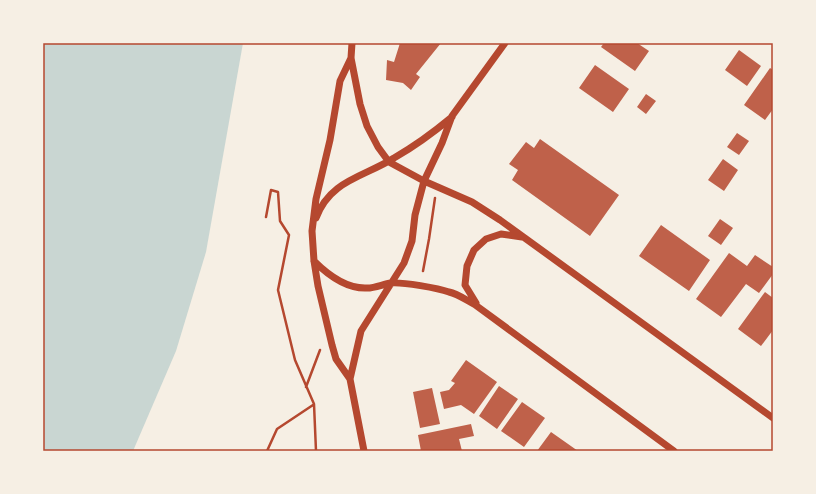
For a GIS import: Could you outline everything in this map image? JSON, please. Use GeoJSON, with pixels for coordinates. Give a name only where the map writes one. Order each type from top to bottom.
{"type":"FeatureCollection","features":[{"type":"Feature","properties":{"kind":"street"},"geometry":{"type":"LineString","coordinates":[[352,43],[351,58],[360,104],[367,126],[378,147],[389,162],[424,181],[472,202],[524,237],[773,418]]}},
{"type":"Feature","properties":{"kind":"street"},"geometry":{"type":"LineString","coordinates":[[312,231],[320,208],[334,191],[351,179],[389,162],[426,138],[452,116],[505,43]]}},
{"type":"Feature","properties":{"kind":"street"},"geometry":{"type":"LineString","coordinates":[[351,58],[340,81],[330,140],[316,199],[312,231],[314,261],[318,286],[336,359],[350,379],[364,451]]}},
{"type":"Feature","properties":{"kind":"street"},"geometry":{"type":"LineString","coordinates":[[350,379],[361,332],[404,263],[412,241],[415,215],[424,181],[442,143],[452,116]]}},
{"type":"Feature","properties":{"kind":"street"},"geometry":{"type":"LineString","coordinates":[[479,308],[470,296],[465,285],[467,266],[474,250],[486,239],[501,234],[524,237]]}},
{"type":"Feature","properties":{"kind":"street"},"geometry":{"type":"LineString","coordinates":[[314,261],[329,275],[347,285],[365,288],[380,287],[391,283],[422,286],[450,292],[479,308],[674,451]]}},
{"type":"Feature","properties":{"kind":"path"},"geometry":{"type":"LineString","coordinates":[[266,217],[271,190],[278,192],[280,221],[289,235],[278,290],[295,360],[314,404],[316,451]]}},
{"type":"Feature","properties":{"kind":"path"},"geometry":{"type":"LineString","coordinates":[[422,271],[429,239],[435,197]]}},
{"type":"Feature","properties":{"kind":"path"},"geometry":{"type":"LineString","coordinates":[[306,387],[320,350]]}},
{"type":"Feature","properties":{"kind":"path"},"geometry":{"type":"LineString","coordinates":[[267,451],[278,429],[314,404]]}},
{"type":"Feature","properties":{"kind":"shaded area"},"geometry":{"type":"Polygon","coordinates":[[[43,43],[243,43],[206,252],[176,351],[133,451],[43,451],[43,43]]]}},
{"type":"Feature","properties":{"kind":"building"},"geometry":{"type":"Polygon","coordinates":[[[400,43],[441,43],[416,74],[420,77],[411,90],[403,83],[386,80],[387,60],[394,62],[400,43]]]}},
{"type":"Feature","properties":{"kind":"building"},"geometry":{"type":"Polygon","coordinates":[[[604,43],[637,43],[649,51],[635,71],[601,47],[604,43]]]}},
{"type":"Feature","properties":{"kind":"building"},"geometry":{"type":"Polygon","coordinates":[[[739,50],[761,66],[747,86],[725,70],[739,50]]]}},
{"type":"Feature","properties":{"kind":"building"},"geometry":{"type":"Polygon","coordinates":[[[595,65],[629,89],[613,112],[579,88],[595,65]]]}},
{"type":"Feature","properties":{"kind":"building"},"geometry":{"type":"Polygon","coordinates":[[[770,68],[773,70],[773,109],[765,120],[744,105],[770,68]]]}},
{"type":"Feature","properties":{"kind":"building"},"geometry":{"type":"Polygon","coordinates":[[[646,94],[656,101],[646,114],[637,107],[646,94]]]}},
{"type":"Feature","properties":{"kind":"building"},"geometry":{"type":"Polygon","coordinates":[[[737,133],[749,141],[739,155],[727,147],[737,133]]]}},
{"type":"Feature","properties":{"kind":"building"},"geometry":{"type":"Polygon","coordinates":[[[540,139],[619,195],[590,236],[512,180],[518,170],[509,164],[526,142],[534,148],[540,139]]]}},
{"type":"Feature","properties":{"kind":"building"},"geometry":{"type":"Polygon","coordinates":[[[723,159],[738,170],[724,191],[708,180],[723,159]]]}},
{"type":"Feature","properties":{"kind":"building"},"geometry":{"type":"Polygon","coordinates":[[[720,219],[733,228],[721,245],[708,236],[720,219]]]}},
{"type":"Feature","properties":{"kind":"building"},"geometry":{"type":"Polygon","coordinates":[[[661,225],[710,260],[689,291],[639,256],[661,225]]]}},
{"type":"Feature","properties":{"kind":"building"},"geometry":{"type":"Polygon","coordinates":[[[729,253],[747,266],[755,255],[773,267],[773,274],[759,293],[746,284],[721,317],[696,299],[729,253]]]}},
{"type":"Feature","properties":{"kind":"building"},"geometry":{"type":"Polygon","coordinates":[[[765,292],[773,298],[773,330],[761,346],[738,329],[765,292]]]}},
{"type":"Feature","properties":{"kind":"building"},"geometry":{"type":"Polygon","coordinates":[[[466,360],[497,382],[474,414],[461,405],[444,409],[440,392],[449,390],[455,383],[451,381],[466,360]]]}},
{"type":"Feature","properties":{"kind":"building"},"geometry":{"type":"Polygon","coordinates":[[[499,386],[518,399],[497,429],[479,416],[499,386]]]}},
{"type":"Feature","properties":{"kind":"building"},"geometry":{"type":"Polygon","coordinates":[[[432,388],[440,424],[420,428],[413,392],[432,388]]]}},
{"type":"Feature","properties":{"kind":"building"},"geometry":{"type":"Polygon","coordinates":[[[522,402],[545,418],[524,447],[501,431],[522,402]]]}},
{"type":"Feature","properties":{"kind":"building"},"geometry":{"type":"Polygon","coordinates":[[[471,424],[474,436],[459,439],[462,451],[421,451],[418,435],[471,424]]]}},
{"type":"Feature","properties":{"kind":"building"},"geometry":{"type":"Polygon","coordinates":[[[551,432],[578,451],[537,451],[551,432]]]}}]}
